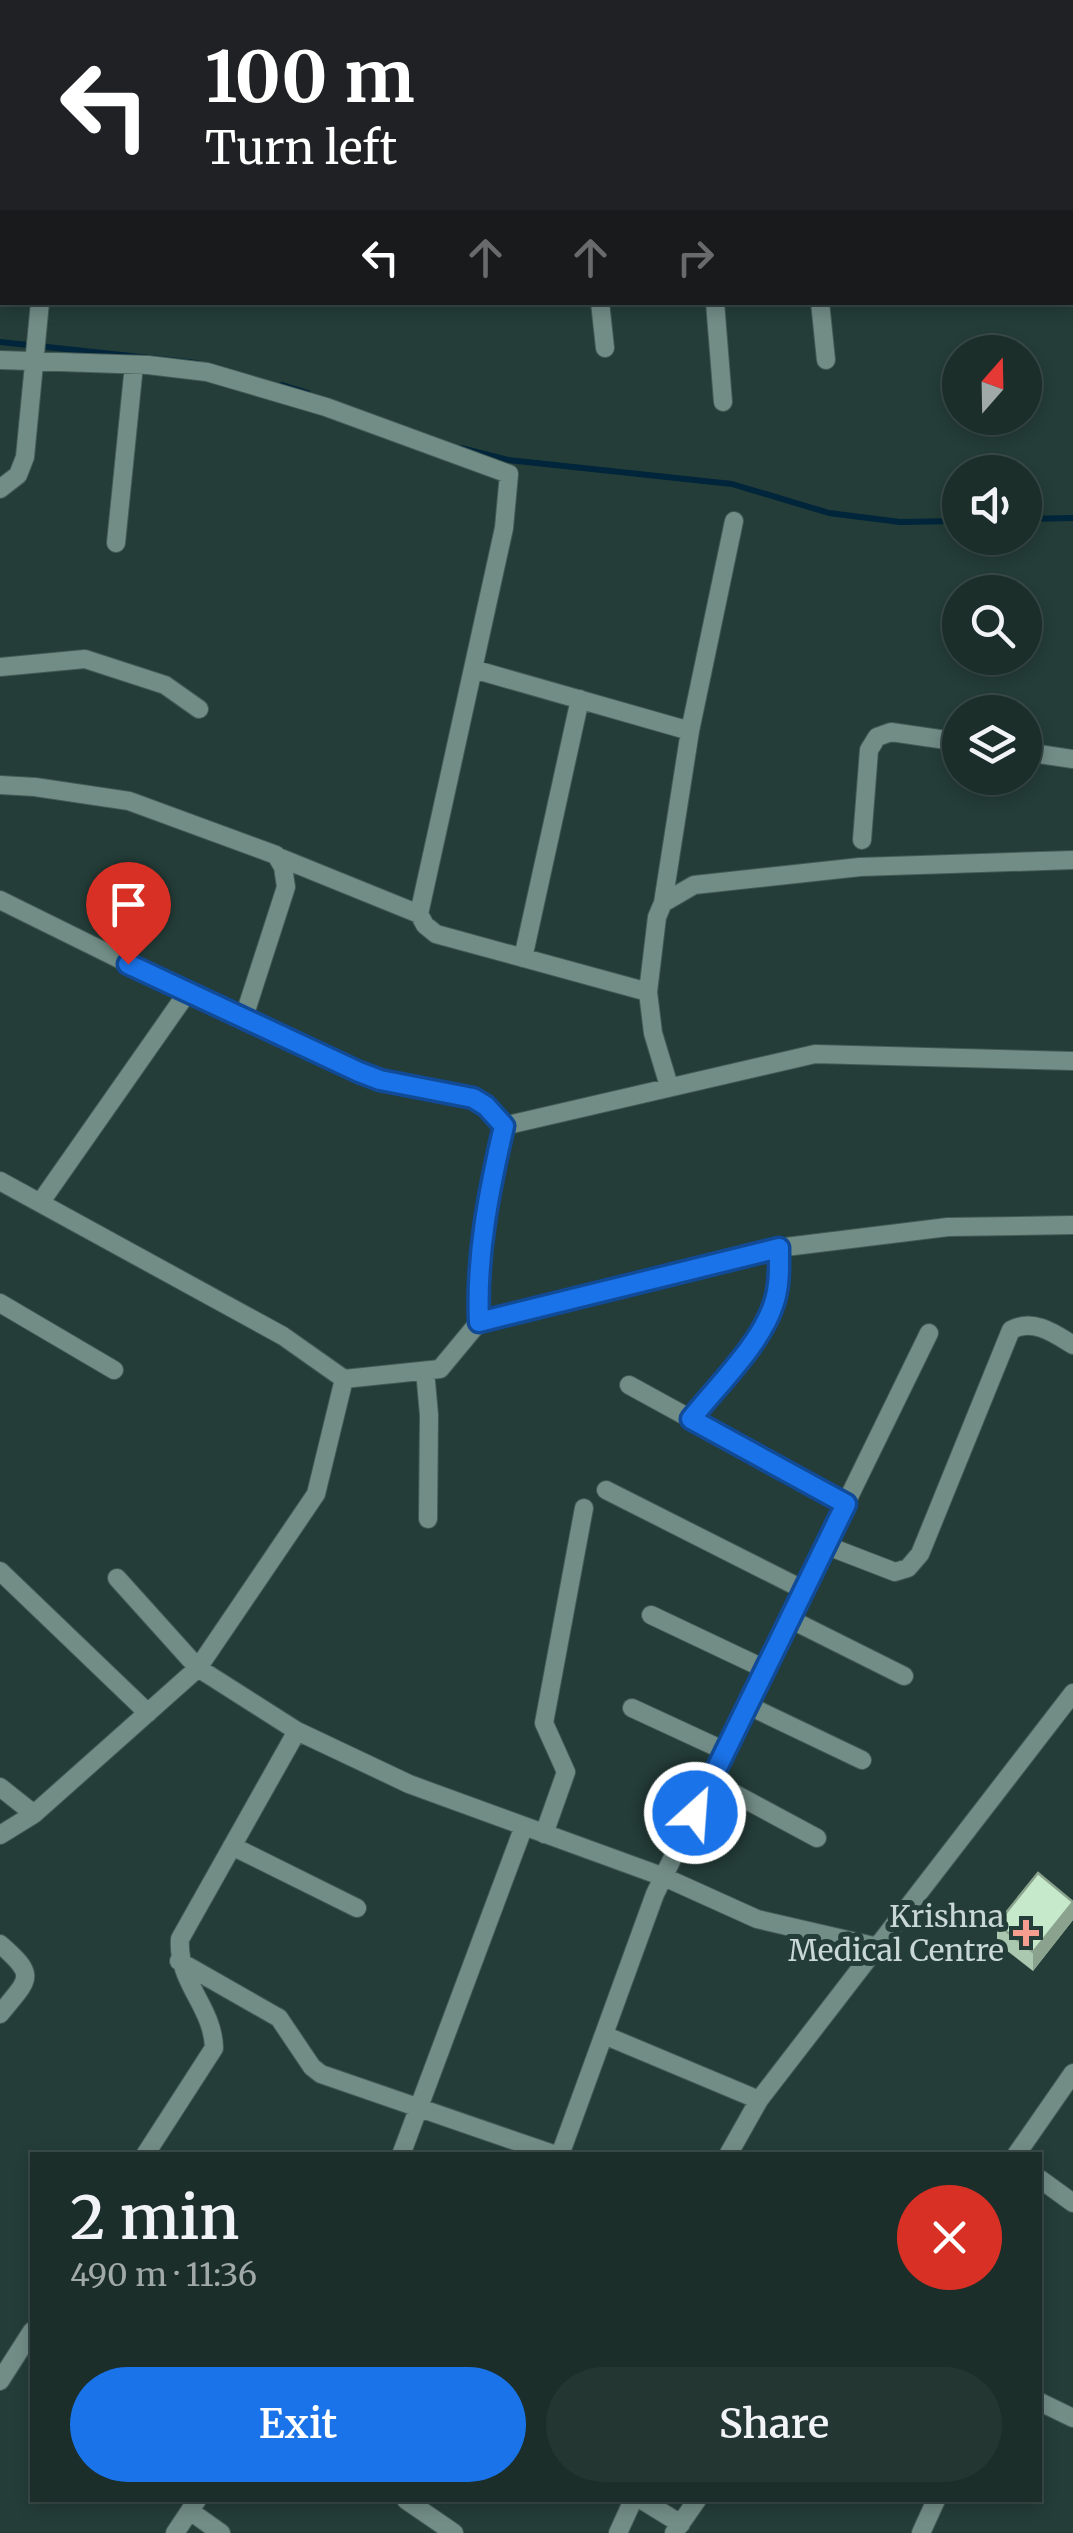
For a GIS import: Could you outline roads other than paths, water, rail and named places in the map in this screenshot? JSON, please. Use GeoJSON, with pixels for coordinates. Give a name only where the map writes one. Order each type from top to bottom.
{"type":"FeatureCollection","features":[{"type":"Feature","properties":{"kind":"street"},"geometry":{"type":"LineString","coordinates":[[600,305],[604,348]]}},
{"type":"Feature","properties":{"kind":"street"},"geometry":{"type":"LineString","coordinates":[[715,305],[723,402]]}},
{"type":"Feature","properties":{"kind":"street"},"geometry":{"type":"LineString","coordinates":[[820,305],[826,360]]}},
{"type":"Feature","properties":{"kind":"street"},"geometry":{"type":"LineString","coordinates":[[0,489],[18,475],[25,457],[39,312]]}},
{"type":"Feature","properties":{"kind":"street"},"geometry":{"type":"LineString","coordinates":[[0,360],[187,368],[326,408],[508,474],[504,528],[419,914]]}},
{"type":"Feature","properties":{"kind":"street"},"geometry":{"type":"LineString","coordinates":[[116,543],[134,364]]}},
{"type":"Feature","properties":{"kind":"street"},"geometry":{"type":"LineString","coordinates":[[669,1086],[653,1033],[648,992],[690,731],[734,521]]}},
{"type":"Feature","properties":{"kind":"street"},"geometry":{"type":"LineString","coordinates":[[0,667],[86,659],[164,685],[199,709]]}},
{"type":"Feature","properties":{"kind":"street"},"geometry":{"type":"LineString","coordinates":[[472,669],[690,731]]}},
{"type":"Feature","properties":{"kind":"street"},"geometry":{"type":"LineString","coordinates":[[523,958],[580,700]]}},
{"type":"Feature","properties":{"kind":"street"},"geometry":{"type":"LineString","coordinates":[[862,840],[869,750],[877,737],[891,732],[942,739]]}},
{"type":"Feature","properties":{"kind":"street"},"geometry":{"type":"LineString","coordinates":[[1042,754],[1073,759]]}},
{"type":"Feature","properties":{"kind":"street"},"geometry":{"type":"LineString","coordinates":[[0,785],[36,786],[129,802],[419,914],[436,934],[648,992]]}},
{"type":"Feature","properties":{"kind":"street"},"geometry":{"type":"LineString","coordinates":[[243,1020],[286,887],[283,867],[276,856]]}},
{"type":"Feature","properties":{"kind":"street"},"geometry":{"type":"LineString","coordinates":[[663,902],[694,885],[860,867],[1073,860]]}},
{"type":"Feature","properties":{"kind":"street"},"geometry":{"type":"LineString","coordinates":[[0,900],[243,1020],[380,1080],[480,1101],[504,1126]]}},
{"type":"Feature","properties":{"kind":"street"},"geometry":{"type":"LineString","coordinates":[[40,1203],[187,993]]}},
{"type":"Feature","properties":{"kind":"street"},"geometry":{"type":"LineString","coordinates":[[504,1126],[815,1054],[1073,1061]]}},
{"type":"Feature","properties":{"kind":"street"},"geometry":{"type":"LineString","coordinates":[[479,1322],[477,1283],[492,1177],[504,1126]]}},
{"type":"Feature","properties":{"kind":"street"},"geometry":{"type":"LineString","coordinates":[[0,1181],[283,1336],[344,1379],[440,1369],[479,1322],[779,1248],[948,1228],[1073,1225]]}},
{"type":"Feature","properties":{"kind":"street"},"geometry":{"type":"LineString","coordinates":[[691,1419],[758,1334],[774,1305],[779,1248]]}},
{"type":"Feature","properties":{"kind":"street"},"geometry":{"type":"LineString","coordinates":[[0,1303],[114,1370]]}},
{"type":"Feature","properties":{"kind":"street"},"geometry":{"type":"LineString","coordinates":[[825,1546],[896,1572],[908,1568],[920,1554],[1011,1330],[1030,1324],[1073,1345]]}},
{"type":"Feature","properties":{"kind":"street"},"geometry":{"type":"LineString","coordinates":[[559,2152],[664,1877],[929,1333]]}},
{"type":"Feature","properties":{"kind":"street"},"geometry":{"type":"LineString","coordinates":[[425,1371],[428,1519]]}},
{"type":"Feature","properties":{"kind":"street"},"geometry":{"type":"LineString","coordinates":[[0,1835],[34,1814],[198,1668],[316,1494],[344,1379]]}},
{"type":"Feature","properties":{"kind":"street"},"geometry":{"type":"LineString","coordinates":[[629,1385],[846,1504]]}},
{"type":"Feature","properties":{"kind":"street"},"geometry":{"type":"LineString","coordinates":[[606,1490],[804,1590]]}},
{"type":"Feature","properties":{"kind":"street"},"geometry":{"type":"LineString","coordinates":[[544,1834],[566,1772],[544,1723],[584,1508]]}},
{"type":"Feature","properties":{"kind":"street"},"geometry":{"type":"LineString","coordinates":[[0,1571],[148,1713]]}},
{"type":"Feature","properties":{"kind":"street"},"geometry":{"type":"LineString","coordinates":[[117,1578],[198,1668],[298,1731],[409,1784],[664,1877],[757,1919],[878,1947]]}},
{"type":"Feature","properties":{"kind":"street"},"geometry":{"type":"LineString","coordinates":[[650,1615],[765,1669]]}},
{"type":"Feature","properties":{"kind":"street"},"geometry":{"type":"LineString","coordinates":[[790,1618],[904,1676]]}},
{"type":"Feature","properties":{"kind":"street"},"geometry":{"type":"LineString","coordinates":[[730,2152],[759,2100],[1073,1693]]}},
{"type":"Feature","properties":{"kind":"street"},"geometry":{"type":"LineString","coordinates":[[747,1705],[862,1760]]}},
{"type":"Feature","properties":{"kind":"street"},"geometry":{"type":"LineString","coordinates":[[632,1708],[725,1751]]}},
{"type":"Feature","properties":{"kind":"street"},"geometry":{"type":"LineString","coordinates":[[147,2152],[214,2048],[214,2030],[178,1961],[180,1939],[298,1731]]}},
{"type":"Feature","properties":{"kind":"street"},"geometry":{"type":"LineString","coordinates":[[710,1781],[817,1838]]}},
{"type":"Feature","properties":{"kind":"street"},"geometry":{"type":"LineString","coordinates":[[0,1787],[34,1814]]}},
{"type":"Feature","properties":{"kind":"street"},"geometry":{"type":"LineString","coordinates":[[402,2152],[524,1826]]}},
{"type":"Feature","properties":{"kind":"street"},"geometry":{"type":"LineString","coordinates":[[232,1846],[357,1908]]}},
{"type":"Feature","properties":{"kind":"street"},"geometry":{"type":"LineString","coordinates":[[0,1944],[23,1964],[27,1973],[24,1985],[0,2014]]}},
{"type":"Feature","properties":{"kind":"street"},"geometry":{"type":"LineString","coordinates":[[178,1961],[279,2018],[312,2068],[321,2074],[549,2152]]}},
{"type":"Feature","properties":{"kind":"street"},"geometry":{"type":"LineString","coordinates":[[604,2036],[759,2100]]}},
{"type":"Feature","properties":{"kind":"street"},"geometry":{"type":"LineString","coordinates":[[1018,2152],[1073,2073]]}},
{"type":"Feature","properties":{"kind":"street"},"geometry":{"type":"LineString","coordinates":[[1042,2181],[1073,2203]]}},
{"type":"Feature","properties":{"kind":"street"},"geometry":{"type":"LineString","coordinates":[[0,2380],[30,2334]]}},
{"type":"Feature","properties":{"kind":"street"},"geometry":{"type":"LineString","coordinates":[[1042,2403],[1073,2418]]}},
{"type":"Feature","properties":{"kind":"street"},"geometry":{"type":"LineString","coordinates":[[409,2502],[454,2533]]}},
{"type":"Feature","properties":{"kind":"street"},"geometry":{"type":"LineString","coordinates":[[618,2533],[633,2502]]}},
{"type":"Feature","properties":{"kind":"street"},"geometry":{"type":"LineString","coordinates":[[644,2502],[677,2528],[696,2502]]}},
{"type":"Feature","properties":{"kind":"street"},"geometry":{"type":"LineString","coordinates":[[921,2533],[935,2502]]}},
{"type":"Feature","properties":{"kind":"street"},"geometry":{"type":"LineString","coordinates":[[175,2533],[194,2505],[222,2533]]}},
{"type":"Feature","properties":{"kind":"waterway"},"geometry":{"type":"LineString","coordinates":[[0,342],[197,363]]}},
{"type":"Feature","properties":{"kind":"waterway"},"geometry":{"type":"LineString","coordinates":[[282,385],[308,393]]}},
{"type":"Feature","properties":{"kind":"waterway"},"geometry":{"type":"LineString","coordinates":[[461,448],[508,460],[732,484],[829,513],[900,522],[942,521]]}},
{"type":"Feature","properties":{"kind":"waterway"},"geometry":{"type":"LineString","coordinates":[[1042,519],[1073,518]]}},
{"type":"Feature","properties":{"kind":"place","name":"Krishna Medical Centre"},"geometry":{"type":"Point","coordinates":[1026,1933]}}]}
